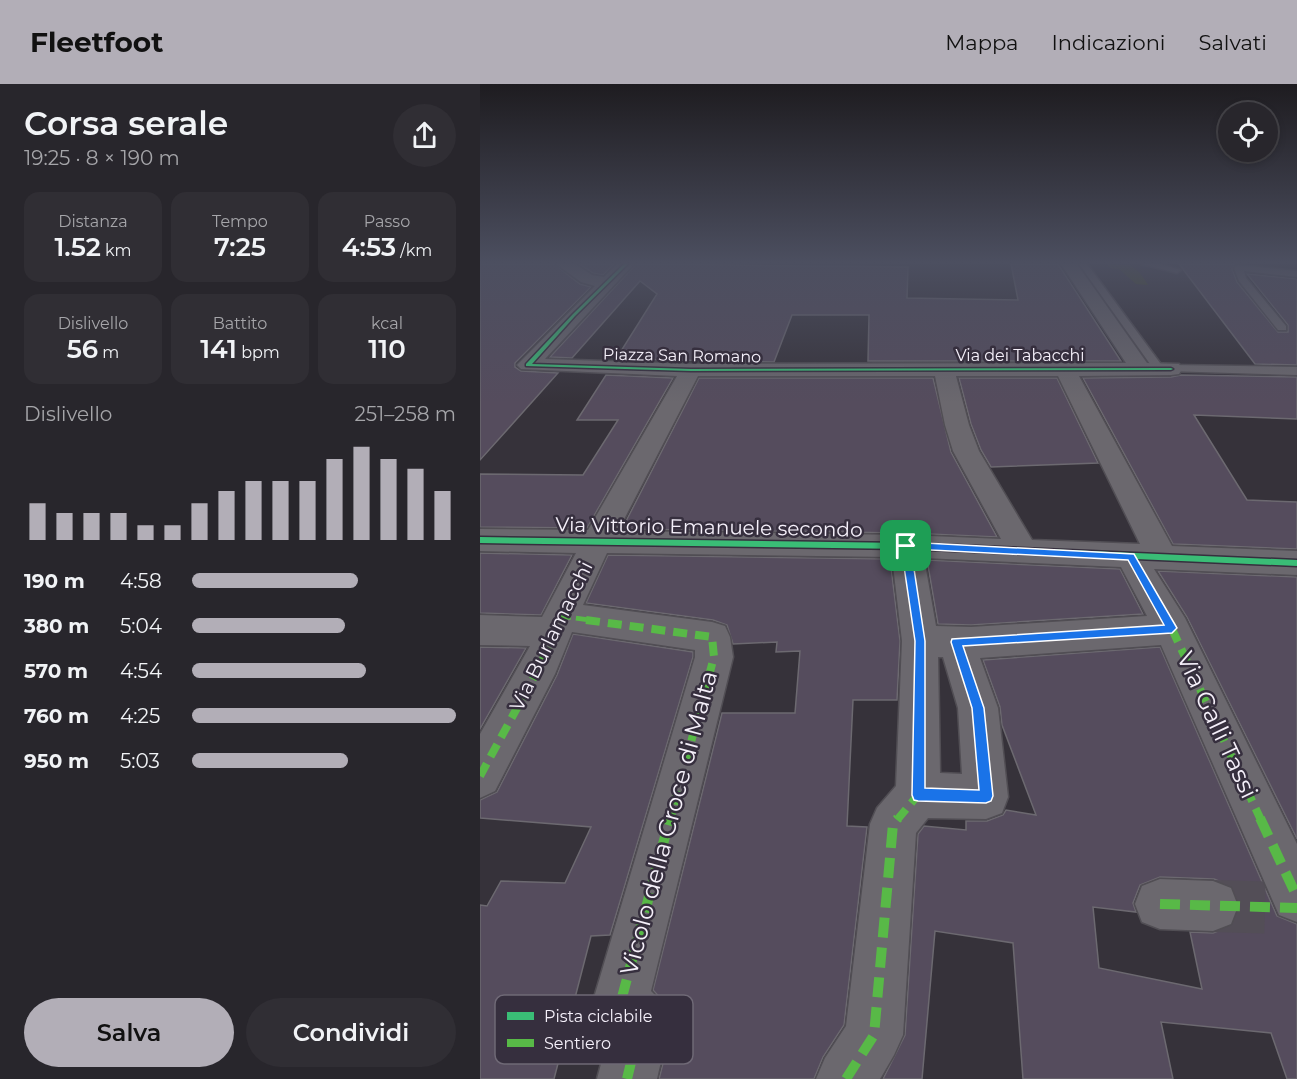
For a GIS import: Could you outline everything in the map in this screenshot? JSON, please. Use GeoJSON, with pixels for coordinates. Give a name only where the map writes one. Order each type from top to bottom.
{"type":"FeatureCollection","features":[{"type":"Feature","properties":{"kind":"street","name":"Piazza San Romano"},"geometry":{"type":"LineString","coordinates":[[575,310],[528,365],[691,370],[868,369]]}},
{"type":"Feature","properties":{"kind":"street"},"geometry":{"type":"LineString","coordinates":[[1108,310],[1157,369]]}},
{"type":"Feature","properties":{"kind":"street","name":"Via dei Tabacchi"},"geometry":{"type":"LineString","coordinates":[[868,369],[1157,369]]}},
{"type":"Feature","properties":{"kind":"street"},"geometry":{"type":"LineString","coordinates":[[944,369],[957,425],[966,451],[1023,551]]}},
{"type":"Feature","properties":{"kind":"street","name":"Via Galli Tassi"},"geometry":{"type":"LineString","coordinates":[[1065,369],[1147,558],[1172,628],[1294,905]]}},
{"type":"Feature","properties":{"kind":"street","name":"Via Burlamacchi"},"geometry":{"type":"LineString","coordinates":[[483,767],[542,662],[557,624],[596,543],[691,370]]}},
{"type":"Feature","properties":{"kind":"street","name":"Via Vittorio Emanuele secondo"},"geometry":{"type":"LineString","coordinates":[[480,540],[906,546],[1297,563]]}},
{"type":"Feature","properties":{"kind":"street"},"geometry":{"type":"LineString","coordinates":[[906,546],[938,641],[978,708],[986,796],[918,795]]}},
{"type":"Feature","properties":{"kind":"street"},"geometry":{"type":"LineString","coordinates":[[480,630],[557,624]]}},
{"type":"Feature","properties":{"kind":"street","name":"Vicolo della Croce di Malta"},"geometry":{"type":"LineString","coordinates":[[557,624],[712,637],[714,657],[623,995]]}},
{"type":"Feature","properties":{"kind":"street"},"geometry":{"type":"LineString","coordinates":[[938,641],[1172,628]]}},
{"type":"Feature","properties":{"kind":"street"},"geometry":{"type":"LineString","coordinates":[[846,1079],[874,1035],[893,824],[918,795],[938,641]]}},
{"type":"Feature","properties":{"kind":"street"},"geometry":{"type":"LineString","coordinates":[[1160,904],[1213,906]]}},
{"type":"Feature","properties":{"kind":"street","name":"Vicolo della Croce di Malta"},"geometry":{"type":"LineString","coordinates":[[627,1079],[631,1064]]}},
{"type":"Feature","properties":{"kind":"lane"},"geometry":{"type":"LineString","coordinates":[[1116,310],[1157,369],[1297,371]]}},
{"type":"Feature","properties":{"kind":"lane"},"geometry":{"type":"LineString","coordinates":[[1271,310],[1282,323]]}},
{"type":"Feature","properties":{"kind":"building"},"geometry":{"type":"Polygon","coordinates":[[[480,310],[568,310],[515,363],[515,367],[521,371],[558,373],[480,460],[480,310]]]}},
{"type":"Feature","properties":{"kind":"building"},"geometry":{"type":"Polygon","coordinates":[[[593,310],[614,310],[572,358],[550,357],[593,310]]]}},
{"type":"Feature","properties":{"kind":"building"},"geometry":{"type":"Polygon","coordinates":[[[647,310],[1088,310],[1121,361],[868,361],[869,315],[792,315],[774,362],[616,359],[647,310]]]}},
{"type":"Feature","properties":{"kind":"building"},"geometry":{"type":"Polygon","coordinates":[[[1214,310],[1260,310],[1278,332],[1288,332],[1288,325],[1276,310],[1297,310],[1297,365],[1255,364],[1214,310]]]}},
{"type":"Feature","properties":{"kind":"building"},"geometry":{"type":"Polygon","coordinates":[[[606,375],[673,378],[587,528],[480,527],[480,474],[583,475],[618,420],[577,420],[606,375]]]}},
{"type":"Feature","properties":{"kind":"building"},"geometry":{"type":"Polygon","coordinates":[[[1181,375],[1297,377],[1297,419],[1194,415],[1247,500],[1297,502],[1297,549],[1173,544],[1083,378],[1181,375]]]}},
{"type":"Feature","properties":{"kind":"building"},"geometry":{"type":"Polygon","coordinates":[[[699,378],[933,378],[951,452],[997,537],[906,533],[622,529],[699,378]]]}},
{"type":"Feature","properties":{"kind":"building"},"geometry":{"type":"Polygon","coordinates":[[[959,378],[1057,378],[1098,463],[991,467],[981,450],[971,424],[959,378]]]}},
{"type":"Feature","properties":{"kind":"building"},"geometry":{"type":"Polygon","coordinates":[[[480,553],[572,555],[541,615],[480,613],[480,553]]]}},
{"type":"Feature","properties":{"kind":"building"},"geometry":{"type":"Polygon","coordinates":[[[608,555],[890,559],[900,641],[897,700],[853,700],[847,826],[867,827],[844,1025],[823,1057],[814,1079],[659,1079],[663,1064],[693,1064],[693,995],[658,995],[653,990],[722,713],[795,713],[800,651],[776,652],[777,642],[733,644],[727,625],[713,620],[586,603],[608,555]]]}},
{"type":"Feature","properties":{"kind":"building"},"geometry":{"type":"Polygon","coordinates":[[[927,560],[1120,569],[1143,614],[971,625],[938,624],[927,560]]]}},
{"type":"Feature","properties":{"kind":"building"},"geometry":{"type":"Polygon","coordinates":[[[1158,571],[1297,577],[1297,839],[1187,617],[1158,571]]]}},
{"type":"Feature","properties":{"kind":"building"},"geometry":{"type":"Polygon","coordinates":[[[573,634],[693,652],[610,935],[591,936],[576,995],[495,995],[495,1064],[558,1064],[554,1079],[480,1079],[480,905],[487,906],[501,881],[565,883],[591,827],[480,818],[480,800],[497,792],[557,675],[573,634]]]}},
{"type":"Feature","properties":{"kind":"building"},"geometry":{"type":"Polygon","coordinates":[[[480,647],[526,648],[480,729],[480,647]]]}},
{"type":"Feature","properties":{"kind":"building"},"geometry":{"type":"Polygon","coordinates":[[[1160,647],[1277,916],[1297,924],[1297,1079],[1287,1079],[1271,1033],[1161,1022],[1173,1079],[1023,1079],[1013,943],[935,931],[922,1079],[883,1079],[905,1035],[918,834],[924,826],[966,830],[966,821],[987,821],[1003,815],[1006,810],[1036,815],[1002,725],[1000,707],[983,660],[1160,647]],[[1160,877],[1140,885],[1133,903],[1136,912],[1093,907],[1099,968],[1202,989],[1190,932],[1213,933],[1232,926],[1240,905],[1232,886],[1214,879],[1160,877]]]}},
{"type":"Feature","properties":{"kind":"tunnel"},"geometry":{"type":"LineString","coordinates":[[1213,906],[1288,908]]}},
{"type":"Feature","properties":{"kind":"marked path"},"geometry":{"type":"LineString","coordinates":[[560,616],[712,637],[714,657],[623,995]]}},
{"type":"Feature","properties":{"kind":"marked path"},"geometry":{"type":"LineString","coordinates":[[1172,629],[1297,897]]}},
{"type":"Feature","properties":{"kind":"marked path"},"geometry":{"type":"LineString","coordinates":[[480,776],[542,662],[553,632]]}},
{"type":"Feature","properties":{"kind":"marked path"},"geometry":{"type":"LineString","coordinates":[[846,1079],[874,1035],[893,824],[918,795]]}},
{"type":"Feature","properties":{"kind":"marked path"},"geometry":{"type":"LineString","coordinates":[[1160,904],[1297,908]]}},
{"type":"Feature","properties":{"kind":"marked path"},"geometry":{"type":"LineString","coordinates":[[627,1079],[631,1064]]}},
{"type":"Feature","properties":{"kind":"cycle path"},"geometry":{"type":"LineString","coordinates":[[579,310],[528,365],[691,370],[1171,369]]}},
{"type":"Feature","properties":{"kind":"cycle path"},"geometry":{"type":"LineString","coordinates":[[480,540],[906,546],[1297,563]]}},
{"type":"Feature","properties":{"kind":"route"},"geometry":{"type":"LineString","coordinates":[[906,546],[1131,557],[1172,628],[971,643],[956,642],[978,708],[986,796],[918,795],[920,641],[906,546]]}}]}
